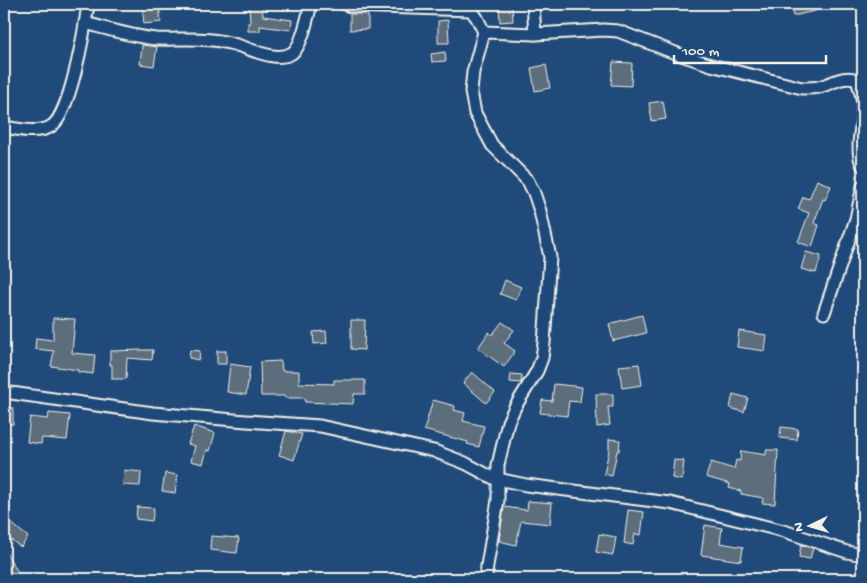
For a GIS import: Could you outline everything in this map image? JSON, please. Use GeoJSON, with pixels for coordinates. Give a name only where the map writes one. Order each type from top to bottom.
{"type":"FeatureCollection","features":[{"type":"Feature","properties":{"kind":"street"},"geometry":{"type":"LineString","coordinates":[[4,127],[26,130],[46,129],[56,123],[70,92],[88,4]]}},
{"type":"Feature","properties":{"kind":"street"},"geometry":{"type":"LineString","coordinates":[[85,24],[155,38],[208,38],[224,41],[260,53],[278,56],[291,54],[298,48],[311,4]]}},
{"type":"Feature","properties":{"kind":"street"},"geometry":{"type":"LineString","coordinates":[[344,4],[350,6],[471,10],[484,32],[471,85],[474,112],[492,145],[528,181],[540,212],[550,257],[542,358],[537,371],[508,422],[498,466],[499,479],[486,579]]}},
{"type":"Feature","properties":{"kind":"street"},"geometry":{"type":"LineString","coordinates":[[533,4],[535,34]]}},
{"type":"Feature","properties":{"kind":"street"},"geometry":{"type":"LineString","coordinates":[[484,32],[535,34],[604,30],[618,31],[711,65],[802,88],[817,87],[844,78],[852,78],[857,80],[861,91],[863,107],[859,152],[863,168]]}},
{"type":"Feature","properties":{"kind":"street"},"geometry":{"type":"LineString","coordinates":[[824,313],[856,219],[863,186]]}},
{"type":"Feature","properties":{"kind":"street"},"geometry":{"type":"LineString","coordinates":[[4,392],[153,412],[320,426],[434,451],[499,479],[526,485],[670,503],[784,531],[847,552],[863,555]]}},
{"type":"Feature","properties":{"kind":"building"},"geometry":{"type":"Polygon","coordinates":[[[159,4],[161,22],[144,24],[142,5],[159,4]]]}},
{"type":"Feature","properties":{"kind":"building"},"geometry":{"type":"Polygon","coordinates":[[[249,4],[262,4],[263,16],[292,20],[291,30],[260,26],[260,31],[248,31],[248,23],[250,23],[249,4]]]}},
{"type":"Feature","properties":{"kind":"building"},"geometry":{"type":"Polygon","coordinates":[[[512,4],[513,21],[500,22],[499,5],[512,4]]]}},
{"type":"Feature","properties":{"kind":"building"},"geometry":{"type":"Polygon","coordinates":[[[791,4],[832,4],[832,7],[793,16],[791,4]]]}},
{"type":"Feature","properties":{"kind":"building"},"geometry":{"type":"Polygon","coordinates":[[[350,14],[368,14],[368,29],[350,30],[350,14]]]}},
{"type":"Feature","properties":{"kind":"building"},"geometry":{"type":"Polygon","coordinates":[[[448,20],[449,43],[438,43],[438,21],[448,20]]]}},
{"type":"Feature","properties":{"kind":"building"},"geometry":{"type":"Polygon","coordinates":[[[142,45],[157,47],[154,66],[140,64],[142,45]]]}},
{"type":"Feature","properties":{"kind":"building"},"geometry":{"type":"Polygon","coordinates":[[[445,52],[446,61],[432,62],[431,54],[445,52]]]}},
{"type":"Feature","properties":{"kind":"building"},"geometry":{"type":"Polygon","coordinates":[[[613,62],[632,63],[631,86],[611,85],[613,62]]]}},
{"type":"Feature","properties":{"kind":"building"},"geometry":{"type":"Polygon","coordinates":[[[546,65],[550,88],[535,91],[531,68],[546,65]]]}},
{"type":"Feature","properties":{"kind":"building"},"geometry":{"type":"Polygon","coordinates":[[[663,101],[666,119],[652,121],[649,103],[663,101]]]}},
{"type":"Feature","properties":{"kind":"building"},"geometry":{"type":"Polygon","coordinates":[[[817,180],[831,186],[825,200],[823,199],[814,223],[819,225],[812,247],[798,242],[809,213],[798,209],[803,197],[809,199],[817,180]]]}},
{"type":"Feature","properties":{"kind":"building"},"geometry":{"type":"Polygon","coordinates":[[[806,252],[821,256],[816,273],[801,269],[806,252]]]}},
{"type":"Feature","properties":{"kind":"building"},"geometry":{"type":"Polygon","coordinates":[[[505,280],[521,287],[516,300],[500,294],[505,280]]]}},
{"type":"Feature","properties":{"kind":"building"},"geometry":{"type":"Polygon","coordinates":[[[642,315],[646,333],[613,341],[609,324],[642,315]]]}},
{"type":"Feature","properties":{"kind":"building"},"geometry":{"type":"Polygon","coordinates":[[[53,318],[75,319],[72,353],[95,355],[93,374],[51,366],[54,351],[35,349],[36,338],[53,340],[53,318]]]}},
{"type":"Feature","properties":{"kind":"building"},"geometry":{"type":"Polygon","coordinates":[[[351,320],[365,320],[364,350],[351,349],[351,320]]]}},
{"type":"Feature","properties":{"kind":"building"},"geometry":{"type":"Polygon","coordinates":[[[502,322],[514,330],[504,343],[515,351],[504,367],[478,348],[489,332],[492,335],[502,322]]]}},
{"type":"Feature","properties":{"kind":"building"},"geometry":{"type":"Polygon","coordinates":[[[326,331],[327,343],[314,344],[313,332],[326,331]]]}},
{"type":"Feature","properties":{"kind":"building"},"geometry":{"type":"Polygon","coordinates":[[[739,331],[767,335],[765,351],[737,347],[739,331]]]}},
{"type":"Feature","properties":{"kind":"building"},"geometry":{"type":"Polygon","coordinates":[[[153,350],[152,360],[127,358],[126,379],[112,379],[110,351],[153,350]]]}},
{"type":"Feature","properties":{"kind":"building"},"geometry":{"type":"Polygon","coordinates":[[[190,350],[200,351],[199,360],[189,358],[190,350]]]}},
{"type":"Feature","properties":{"kind":"building"},"geometry":{"type":"Polygon","coordinates":[[[217,351],[226,351],[226,364],[217,364],[217,351]]]}},
{"type":"Feature","properties":{"kind":"building"},"geometry":{"type":"Polygon","coordinates":[[[281,361],[282,371],[299,371],[299,383],[334,384],[334,380],[365,380],[365,394],[354,394],[353,404],[305,402],[305,398],[261,396],[260,362],[281,361]]]}},
{"type":"Feature","properties":{"kind":"building"},"geometry":{"type":"Polygon","coordinates":[[[230,364],[250,367],[246,395],[227,392],[230,364]]]}},
{"type":"Feature","properties":{"kind":"building"},"geometry":{"type":"Polygon","coordinates":[[[639,364],[642,385],[622,388],[619,366],[639,364]]]}},
{"type":"Feature","properties":{"kind":"building"},"geometry":{"type":"Polygon","coordinates":[[[472,372],[495,392],[486,403],[463,383],[472,372]]]}},
{"type":"Feature","properties":{"kind":"building"},"geometry":{"type":"Polygon","coordinates":[[[511,374],[522,375],[521,383],[510,382],[511,374]]]}},
{"type":"Feature","properties":{"kind":"building"},"geometry":{"type":"Polygon","coordinates":[[[554,384],[582,387],[580,402],[569,401],[567,416],[540,413],[542,400],[552,401],[554,384]]]}},
{"type":"Feature","properties":{"kind":"building"},"geometry":{"type":"Polygon","coordinates":[[[596,394],[613,394],[613,407],[608,407],[610,425],[597,427],[596,394]]]}},
{"type":"Feature","properties":{"kind":"building"},"geometry":{"type":"Polygon","coordinates":[[[733,394],[748,398],[744,412],[730,408],[733,394]]]}},
{"type":"Feature","properties":{"kind":"building"},"geometry":{"type":"Polygon","coordinates":[[[433,400],[455,406],[454,410],[465,413],[463,421],[484,426],[479,447],[467,444],[468,442],[424,430],[433,400]]]}},
{"type":"Feature","properties":{"kind":"building"},"geometry":{"type":"Polygon","coordinates":[[[4,408],[13,408],[13,424],[4,424],[4,408]]]}},
{"type":"Feature","properties":{"kind":"building"},"geometry":{"type":"Polygon","coordinates":[[[49,413],[70,415],[67,440],[42,438],[41,444],[27,442],[30,417],[48,419],[49,413]]]}},
{"type":"Feature","properties":{"kind":"building"},"geometry":{"type":"Polygon","coordinates":[[[194,426],[215,433],[210,451],[207,450],[203,464],[191,461],[195,446],[188,444],[194,426]]]}},
{"type":"Feature","properties":{"kind":"building"},"geometry":{"type":"Polygon","coordinates":[[[781,427],[798,429],[797,440],[780,438],[781,427]]]}},
{"type":"Feature","properties":{"kind":"building"},"geometry":{"type":"Polygon","coordinates":[[[286,431],[302,434],[294,460],[279,455],[286,431]]]}},
{"type":"Feature","properties":{"kind":"building"},"geometry":{"type":"Polygon","coordinates":[[[609,439],[620,440],[612,476],[604,474],[609,450],[609,439]]]}},
{"type":"Feature","properties":{"kind":"building"},"geometry":{"type":"Polygon","coordinates":[[[766,450],[778,450],[775,504],[762,503],[763,498],[741,494],[741,491],[729,488],[730,484],[706,477],[711,462],[734,469],[736,460],[740,461],[741,451],[766,455],[766,450]]]}},
{"type":"Feature","properties":{"kind":"building"},"geometry":{"type":"Polygon","coordinates":[[[674,460],[684,461],[682,480],[672,478],[674,460]]]}},
{"type":"Feature","properties":{"kind":"building"},"geometry":{"type":"Polygon","coordinates":[[[124,470],[141,472],[140,486],[123,485],[124,470]]]}},
{"type":"Feature","properties":{"kind":"building"},"geometry":{"type":"Polygon","coordinates":[[[165,473],[178,475],[175,493],[162,491],[165,473]]]}},
{"type":"Feature","properties":{"kind":"building"},"geometry":{"type":"Polygon","coordinates":[[[528,501],[552,503],[550,524],[521,521],[516,545],[499,541],[504,507],[527,510],[528,501]]]}},
{"type":"Feature","properties":{"kind":"building"},"geometry":{"type":"Polygon","coordinates":[[[137,507],[154,508],[152,521],[136,519],[137,507]]]}},
{"type":"Feature","properties":{"kind":"building"},"geometry":{"type":"Polygon","coordinates":[[[628,510],[644,512],[641,535],[635,534],[633,545],[624,543],[628,510]]]}},
{"type":"Feature","properties":{"kind":"building"},"geometry":{"type":"Polygon","coordinates":[[[4,517],[28,537],[21,547],[4,535],[4,517]]]}},
{"type":"Feature","properties":{"kind":"building"},"geometry":{"type":"Polygon","coordinates":[[[705,525],[722,528],[720,543],[743,547],[741,561],[701,555],[705,525]]]}},
{"type":"Feature","properties":{"kind":"building"},"geometry":{"type":"Polygon","coordinates":[[[599,534],[616,537],[613,555],[596,552],[599,534]]]}},
{"type":"Feature","properties":{"kind":"building"},"geometry":{"type":"Polygon","coordinates":[[[211,536],[239,538],[237,553],[210,550],[211,536]]]}},
{"type":"Feature","properties":{"kind":"building"},"geometry":{"type":"Polygon","coordinates":[[[801,545],[813,548],[810,559],[799,557],[801,545]]]}},
{"type":"Feature","properties":{"kind":"building"},"geometry":{"type":"Polygon","coordinates":[[[4,549],[22,579],[4,579],[4,549]]]}}]}
